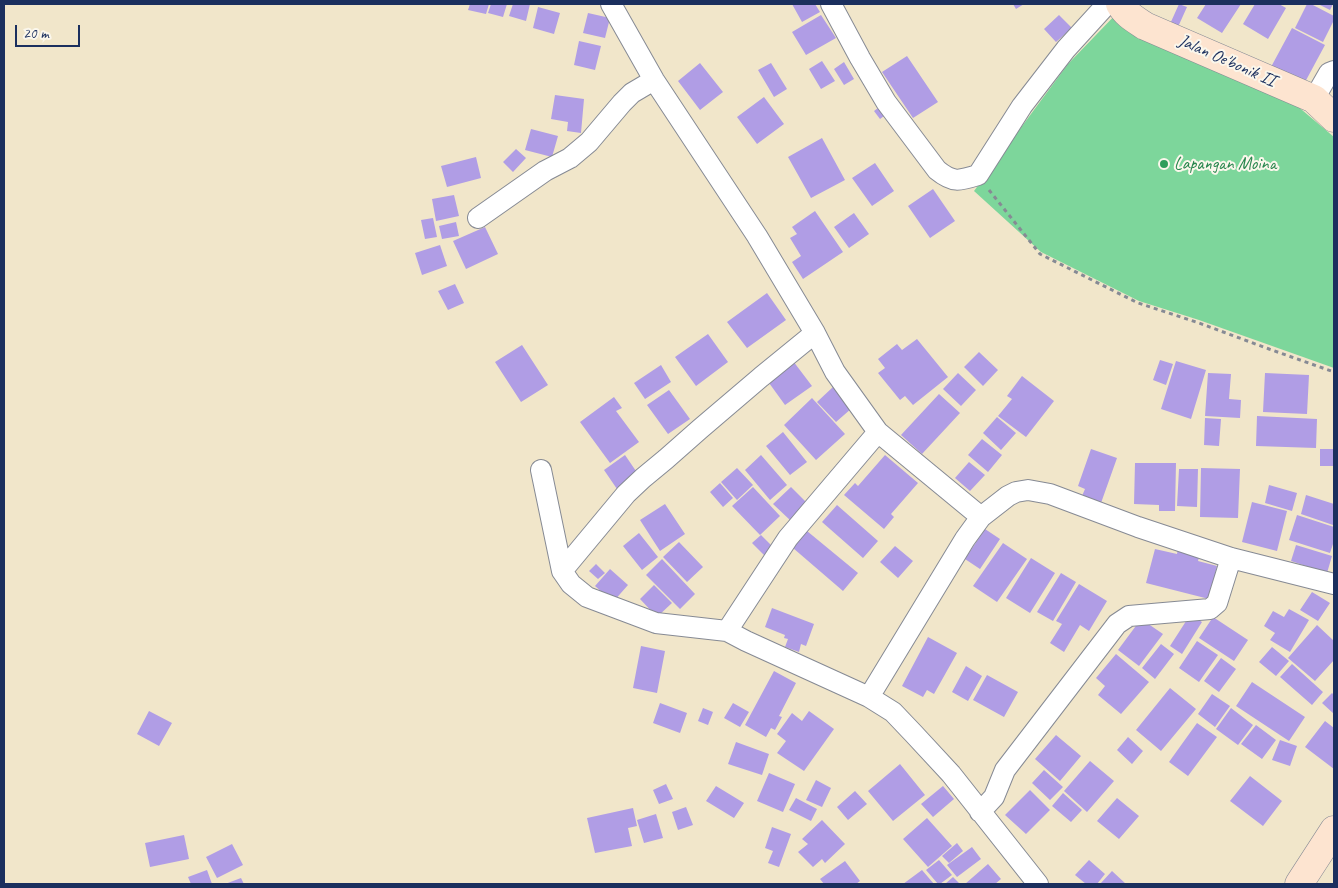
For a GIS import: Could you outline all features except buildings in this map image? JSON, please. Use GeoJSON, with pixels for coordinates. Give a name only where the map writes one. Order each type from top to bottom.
{"type":"FeatureCollection","features":[{"type":"Feature","properties":{"kind":"street"},"geometry":{"type":"LineString","coordinates":[[611,4],[654,80],[757,236],[815,333],[835,372],[878,432],[981,517]]}},
{"type":"Feature","properties":{"kind":"street"},"geometry":{"type":"LineString","coordinates":[[831,4],[886,102],[937,170],[945,176],[961,181],[978,176],[1022,106],[1066,49],[1107,4]]}},
{"type":"Feature","properties":{"kind":"street","name":"Jalan Oe'bonik II"},"geometry":{"type":"LineString","coordinates":[[1120,4],[1131,16],[1145,26],[1314,99],[1334,118]]}},
{"type":"Feature","properties":{"kind":"street"},"geometry":{"type":"LineString","coordinates":[[1314,99],[1329,73],[1334,71]]}},
{"type":"Feature","properties":{"kind":"street"},"geometry":{"type":"LineString","coordinates":[[478,218],[545,171],[570,158],[589,142],[632,92],[654,80]]}},
{"type":"Feature","properties":{"kind":"street"},"geometry":{"type":"LineString","coordinates":[[562,570],[626,494],[643,478],[815,333]]}},
{"type":"Feature","properties":{"kind":"street"},"geometry":{"type":"LineString","coordinates":[[727,631],[788,538],[878,432]]}},
{"type":"Feature","properties":{"kind":"street"},"geometry":{"type":"LineString","coordinates":[[541,470],[562,570],[571,584],[588,597],[656,623],[727,631],[869,697],[893,712],[951,774],[1038,884]]}},
{"type":"Feature","properties":{"kind":"street"},"geometry":{"type":"LineString","coordinates":[[869,697],[965,539],[981,517],[1016,492],[1028,490],[1050,494],[1138,527],[1232,558],[1334,584]]}},
{"type":"Feature","properties":{"kind":"street"},"geometry":{"type":"LineString","coordinates":[[980,812],[994,797],[1006,770],[1117,624],[1129,616],[1210,609],[1217,603],[1232,558]]}},
{"type":"Feature","properties":{"kind":"street"},"geometry":{"type":"LineString","coordinates":[[1299,884],[1334,830]]}},
{"type":"Feature","properties":{"kind":"path"},"geometry":{"type":"LineString","coordinates":[[978,176],[1040,254],[1138,303],[1334,372]]}},
{"type":"Feature","properties":{"kind":"green space","name":"Lapangan Moina"},"geometry":{"type":"Polygon","coordinates":[[[1121,9],[1131,33],[1276,88],[1334,137],[1334,368],[1199,320],[1139,301],[1041,252],[974,191],[1068,64],[1121,9]]]}},
{"type":"Feature","properties":{"kind":"place","name":"Lapangan Moina"},"geometry":{"type":"Point","coordinates":[1164,164]}}]}
